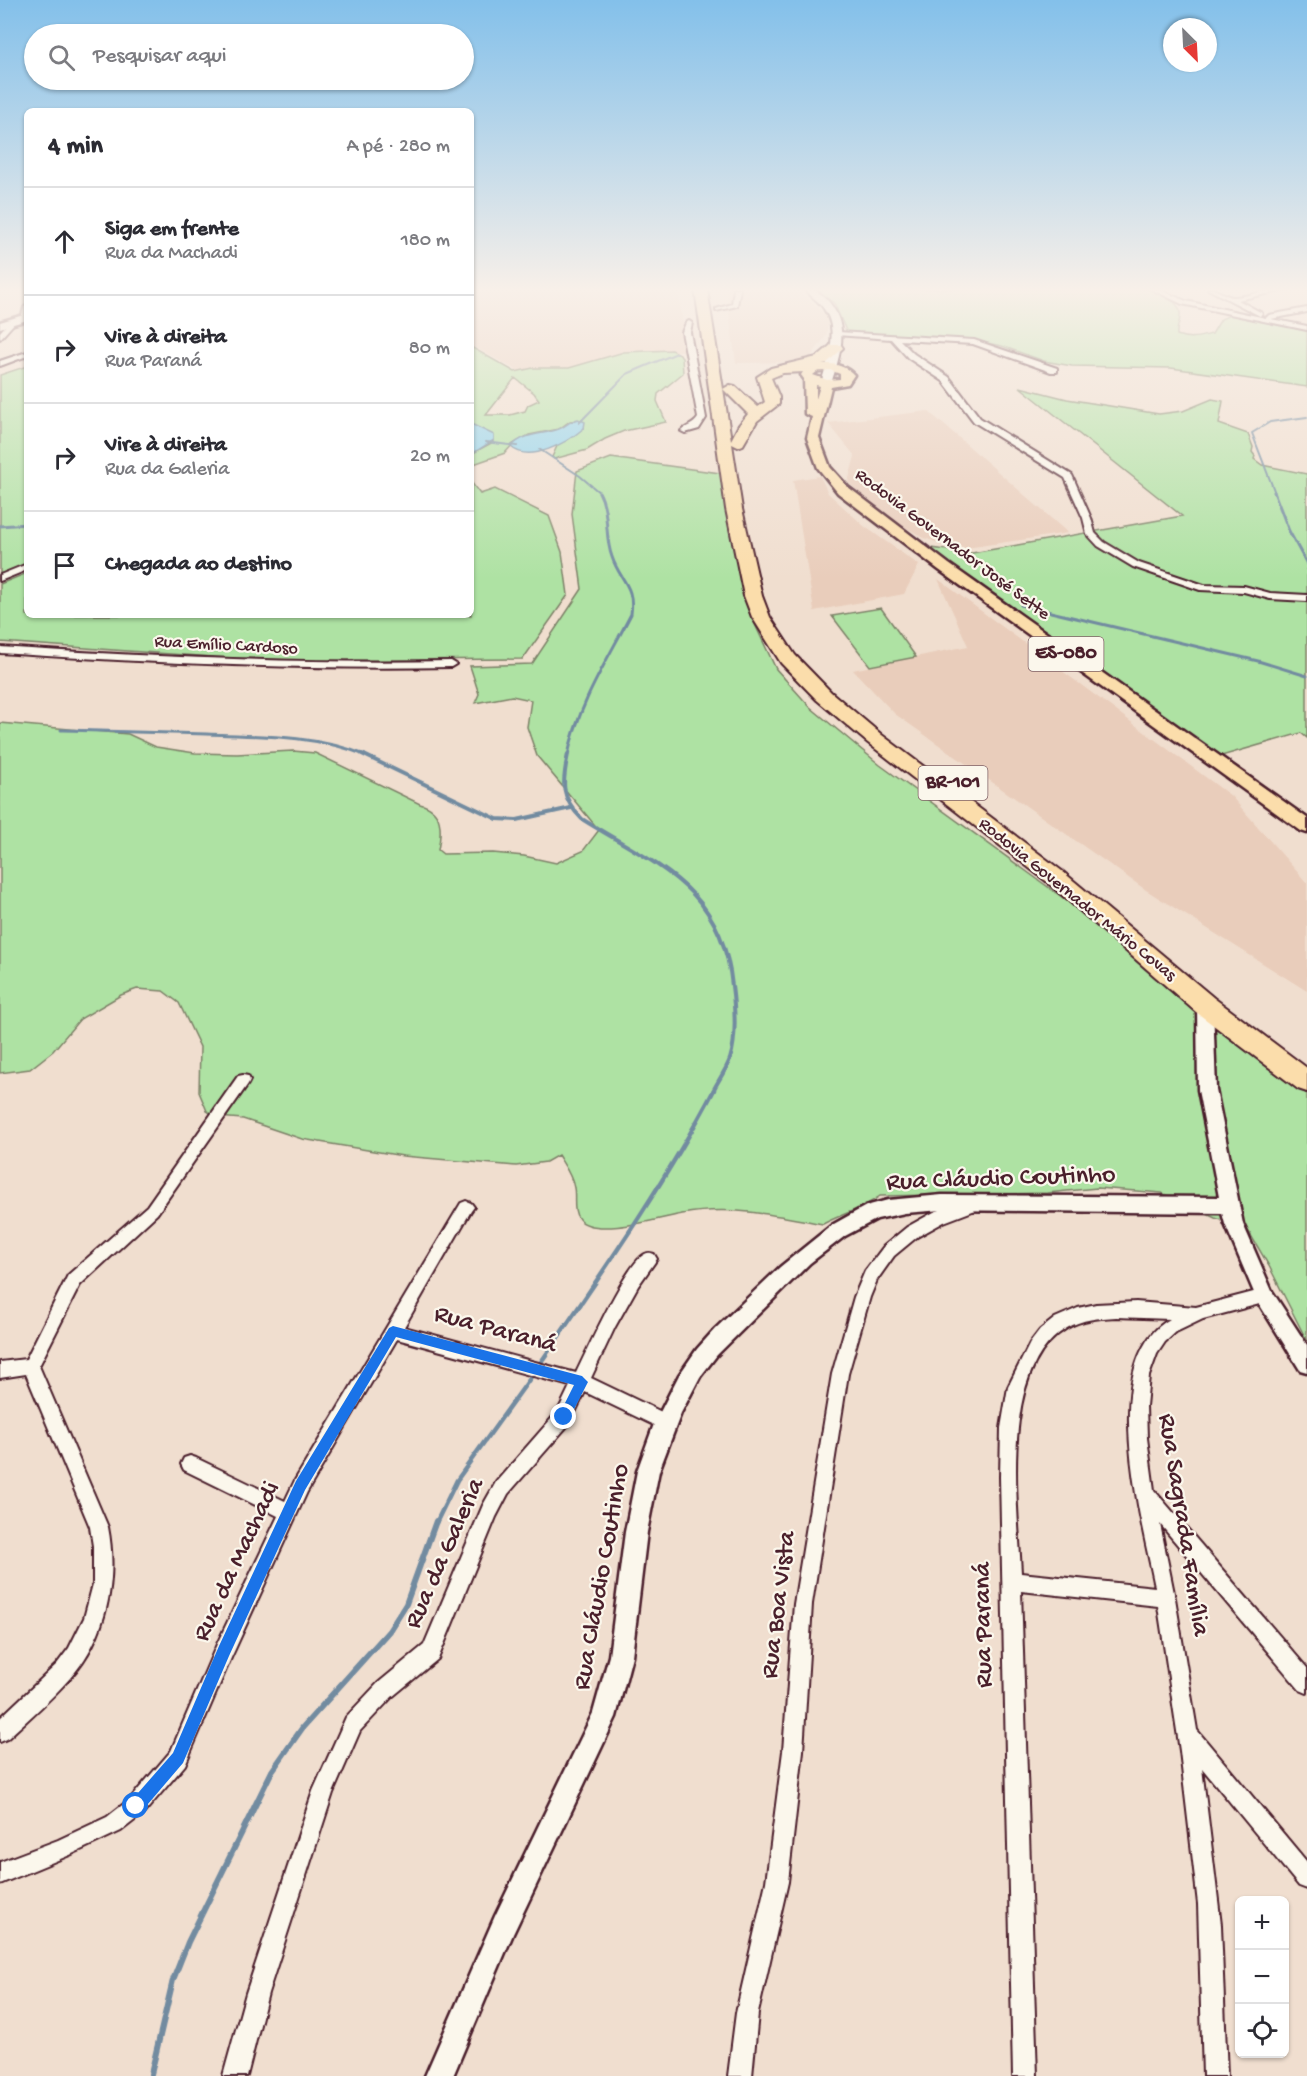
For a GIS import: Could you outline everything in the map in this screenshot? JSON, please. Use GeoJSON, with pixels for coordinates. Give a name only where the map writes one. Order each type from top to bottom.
{"type":"FeatureCollection","features":[{"type":"Feature","properties":{"kind":"highway","name":"Rodovia Governador Mário Covas"},"geometry":{"type":"LineString","coordinates":[[715,386],[734,509],[753,596],[761,617],[788,659],[824,696],[875,739],[1054,876],[1204,1005],[1307,1082]]}},
{"type":"Feature","properties":{"kind":"highway"},"geometry":{"type":"LineString","coordinates":[[720,386],[726,417],[737,431]]}},
{"type":"Feature","properties":{"kind":"highway","name":"Rodovia Governador Mário Covas"},"geometry":{"type":"LineString","coordinates":[[728,386],[747,509],[770,611],[785,637],[805,661],[836,692],[891,737],[991,811],[1239,1012],[1307,1061]]}},
{"type":"Feature","properties":{"kind":"highway"},"geometry":{"type":"LineString","coordinates":[[737,431],[772,404],[771,393],[766,386]]}},
{"type":"Feature","properties":{"kind":"highway"},"geometry":{"type":"LineString","coordinates":[[730,390],[744,401],[754,416]]}},
{"type":"Feature","properties":{"kind":"highway"},"geometry":{"type":"LineString","coordinates":[[744,401],[763,401],[771,393]]}},
{"type":"Feature","properties":{"kind":"highway"},"geometry":{"type":"LineString","coordinates":[[737,431],[754,416]]}},
{"type":"Feature","properties":{"kind":"main road"},"geometry":{"type":"LineString","coordinates":[[809,386],[810,410],[816,423]]}},
{"type":"Feature","properties":{"kind":"main road","name":"Rodovia Governador José Sette"},"geometry":{"type":"LineString","coordinates":[[831,386],[821,401],[813,438],[819,460],[829,476],[843,490],[944,567],[1307,827]]}},
{"type":"Feature","properties":{"kind":"street"},"geometry":{"type":"LineString","coordinates":[[685,431],[696,427],[702,418],[702,386]]}},
{"type":"Feature","properties":{"kind":"street"},"geometry":{"type":"LineString","coordinates":[[951,386],[977,420],[1069,477],[1087,518],[1091,534],[1101,544],[1136,565],[1203,588],[1244,590],[1270,596],[1307,598]]}},
{"type":"Feature","properties":{"kind":"street"},"geometry":{"type":"LineString","coordinates":[[0,578],[24,568]]}},
{"type":"Feature","properties":{"kind":"street","name":"Rua Emílio Cardoso"},"geometry":{"type":"LineString","coordinates":[[0,650],[324,667],[451,664]]}},
{"type":"Feature","properties":{"kind":"street"},"geometry":{"type":"LineString","coordinates":[[1204,1005],[1207,1090],[1230,1205],[1240,1241],[1265,1296],[1307,1363]]}},
{"type":"Feature","properties":{"kind":"street"},"geometry":{"type":"LineString","coordinates":[[0,1732],[64,1671],[73,1659],[99,1605],[105,1580],[105,1551],[99,1527],[32,1366],[74,1280],[152,1210],[243,1080]]}},
{"type":"Feature","properties":{"kind":"street","name":"Rua Cláudio Coutinho"},"geometry":{"type":"LineString","coordinates":[[439,2076],[504,1925],[611,1699],[625,1634],[638,1510],[649,1468],[666,1423],[694,1369],[708,1349],[781,1277],[847,1224],[875,1212],[908,1206],[978,1203],[1230,1205]]}},
{"type":"Feature","properties":{"kind":"street","name":"Rua Boa Vista"},"geometry":{"type":"LineString","coordinates":[[740,2076],[746,2021],[777,1882],[793,1750],[803,1604],[840,1374],[862,1298],[871,1276],[889,1251],[912,1232],[939,1217],[978,1203]]}},
{"type":"Feature","properties":{"kind":"street","name":"Rua da Machadi"},"geometry":{"type":"LineString","coordinates":[[0,1873],[63,1848],[114,1824],[136,1806],[178,1758],[224,1651],[308,1472],[465,1207]]}},
{"type":"Feature","properties":{"kind":"street","name":"Rua da Galeria"},"geometry":{"type":"LineString","coordinates":[[236,2076],[257,1993],[322,1791],[350,1730],[357,1719],[385,1690],[431,1653],[489,1511],[502,1488],[556,1428],[582,1382],[609,1322],[632,1281],[649,1259]]}},
{"type":"Feature","properties":{"kind":"street","name":"Rua Sagrada Família"},"geometry":{"type":"LineString","coordinates":[[1215,2076],[1209,1905],[1166,1599],[1138,1451],[1137,1401],[1140,1372],[1151,1347],[1167,1331],[1194,1313],[1265,1296]]}},
{"type":"Feature","properties":{"kind":"street","name":"Rua Paraná"},"geometry":{"type":"LineString","coordinates":[[1025,2076],[1014,1731],[1012,1581],[1008,1513],[1012,1402],[1035,1351],[1046,1335],[1073,1317],[1101,1310],[1194,1313]]}},
{"type":"Feature","properties":{"kind":"street","name":"Rua Paraná"},"geometry":{"type":"LineString","coordinates":[[393,1331],[582,1382],[666,1423]]}},
{"type":"Feature","properties":{"kind":"street"},"geometry":{"type":"LineString","coordinates":[[0,1370],[32,1366]]}},
{"type":"Feature","properties":{"kind":"street"},"geometry":{"type":"LineString","coordinates":[[190,1464],[289,1512]]}},
{"type":"Feature","properties":{"kind":"street"},"geometry":{"type":"LineString","coordinates":[[1147,1495],[1307,1683]]}},
{"type":"Feature","properties":{"kind":"street"},"geometry":{"type":"LineString","coordinates":[[1012,1581],[1166,1599]]}},
{"type":"Feature","properties":{"kind":"street"},"geometry":{"type":"LineString","coordinates":[[1186,1733],[1307,1878]]}},
{"type":"Feature","properties":{"kind":"shaded area"},"geometry":{"type":"Polygon","coordinates":[[[928,411],[1068,533],[966,548],[948,546],[924,538],[898,523],[868,501],[848,482],[855,456],[828,423],[928,411]]]}},
{"type":"Feature","properties":{"kind":"shaded area"},"geometry":{"type":"Polygon","coordinates":[[[820,476],[828,493],[864,526],[919,565],[904,594],[814,611],[793,480],[820,476]]]}},
{"type":"Feature","properties":{"kind":"shaded area"},"geometry":{"type":"Polygon","coordinates":[[[938,579],[1231,796],[1307,883],[1307,991],[1146,890],[895,714],[853,670],[968,646],[938,579]]]}},
{"type":"Feature","properties":{"kind":"green space"},"geometry":{"type":"Polygon","coordinates":[[[0,386],[24,386],[24,565],[0,577],[0,386]]]}},
{"type":"Feature","properties":{"kind":"green space"},"geometry":{"type":"Polygon","coordinates":[[[474,386],[509,386],[486,415],[510,415],[525,411],[528,405],[539,400],[525,386],[668,386],[658,394],[657,401],[666,422],[624,431],[587,450],[554,459],[552,457],[558,444],[584,428],[582,420],[570,421],[559,429],[529,435],[513,444],[505,453],[474,464],[474,452],[493,442],[474,434],[474,386]]]}},
{"type":"Feature","properties":{"kind":"green space"},"geometry":{"type":"Polygon","coordinates":[[[1020,387],[1067,399],[1159,414],[1183,411],[1212,399],[1223,401],[1219,424],[1248,434],[1253,447],[1254,459],[1262,465],[1307,474],[1307,738],[1301,733],[1218,757],[922,547],[972,553],[1182,516],[1020,387]]]}},
{"type":"Feature","properties":{"kind":"green space"},"geometry":{"type":"Polygon","coordinates":[[[611,458],[720,473],[742,588],[751,616],[776,669],[810,707],[880,765],[1077,908],[1159,980],[1307,1094],[1307,1341],[1269,1266],[1246,1227],[1215,1218],[1162,1193],[1097,1188],[1047,1193],[880,1196],[823,1224],[752,1212],[717,1210],[682,1214],[628,1225],[598,1227],[587,1224],[577,1216],[573,1183],[558,1155],[546,1162],[516,1166],[403,1156],[302,1139],[243,1119],[217,1117],[207,1111],[199,1092],[200,1047],[179,1003],[163,991],[137,989],[121,995],[80,1019],[53,1051],[30,1069],[0,1073],[0,723],[128,734],[156,747],[195,753],[237,754],[293,751],[315,753],[428,807],[439,821],[438,850],[443,854],[493,853],[524,856],[556,863],[583,851],[599,830],[537,756],[527,727],[531,700],[512,696],[475,703],[479,694],[470,666],[532,664],[582,589],[572,514],[577,471],[611,458]]]}},
{"type":"Feature","properties":{"kind":"green space"},"geometry":{"type":"Polygon","coordinates":[[[474,486],[480,494],[495,489],[549,516],[562,552],[568,595],[523,659],[269,661],[0,642],[0,584],[24,574],[24,618],[474,618],[474,486]]]}},
{"type":"Feature","properties":{"kind":"green space"},"geometry":{"type":"Polygon","coordinates":[[[881,608],[916,657],[870,666],[832,616],[881,608]]]}},
{"type":"Feature","properties":{"kind":"water"},"geometry":{"type":"Polygon","coordinates":[[[578,419],[585,422],[584,428],[559,445],[528,453],[519,452],[511,447],[521,439],[559,429],[578,419]]]}},
{"type":"Feature","properties":{"kind":"water"},"geometry":{"type":"Polygon","coordinates":[[[474,425],[494,435],[494,440],[475,452],[474,425]]]}},
{"type":"Feature","properties":{"kind":"waterway"},"geometry":{"type":"LineString","coordinates":[[579,423],[615,386]]}},
{"type":"Feature","properties":{"kind":"waterway"},"geometry":{"type":"LineString","coordinates":[[1275,493],[1252,433],[1270,422],[1307,417]]}},
{"type":"Feature","properties":{"kind":"waterway"},"geometry":{"type":"LineString","coordinates":[[486,442],[517,446]]}},
{"type":"Feature","properties":{"kind":"waterway"},"geometry":{"type":"LineString","coordinates":[[539,449],[580,476],[599,492]]}},
{"type":"Feature","properties":{"kind":"waterway"},"geometry":{"type":"LineString","coordinates":[[568,755],[586,700],[631,614],[631,596],[612,557],[605,508],[599,492]]}},
{"type":"Feature","properties":{"kind":"waterway"},"geometry":{"type":"LineString","coordinates":[[1274,492],[1289,531],[1307,564]]}},
{"type":"Feature","properties":{"kind":"waterway"},"geometry":{"type":"LineString","coordinates":[[0,526],[24,524]]}},
{"type":"Feature","properties":{"kind":"waterway"},"geometry":{"type":"LineString","coordinates":[[1021,605],[1258,661],[1307,676]]}},
{"type":"Feature","properties":{"kind":"waterway"},"geometry":{"type":"LineString","coordinates":[[61,730],[288,738],[346,748],[365,755]]}},
{"type":"Feature","properties":{"kind":"waterway"},"geometry":{"type":"LineString","coordinates":[[362,754],[497,819],[517,820],[571,808]]}},
{"type":"Feature","properties":{"kind":"waterway"},"geometry":{"type":"LineString","coordinates":[[568,754],[564,789],[575,811],[582,819],[660,866],[681,883],[700,902],[715,925],[726,952],[735,1023],[730,1059],[713,1091]]}},
{"type":"Feature","properties":{"kind":"waterway"},"geometry":{"type":"LineString","coordinates":[[541,1362],[653,1194],[714,1090]]}},
{"type":"Feature","properties":{"kind":"waterway"},"geometry":{"type":"LineString","coordinates":[[436,1523],[457,1480],[531,1377]]}},
{"type":"Feature","properties":{"kind":"waterway"},"geometry":{"type":"LineString","coordinates":[[151,2074],[173,1980],[188,1942],[272,1771],[303,1727],[389,1631],[406,1604],[436,1521]]}},
{"type":"Feature","properties":{"kind":"route"},"geometry":{"type":"LineString","coordinates":[[136,1806],[178,1758],[224,1651],[308,1472],[393,1331],[582,1382],[564,1417]]}}]}
